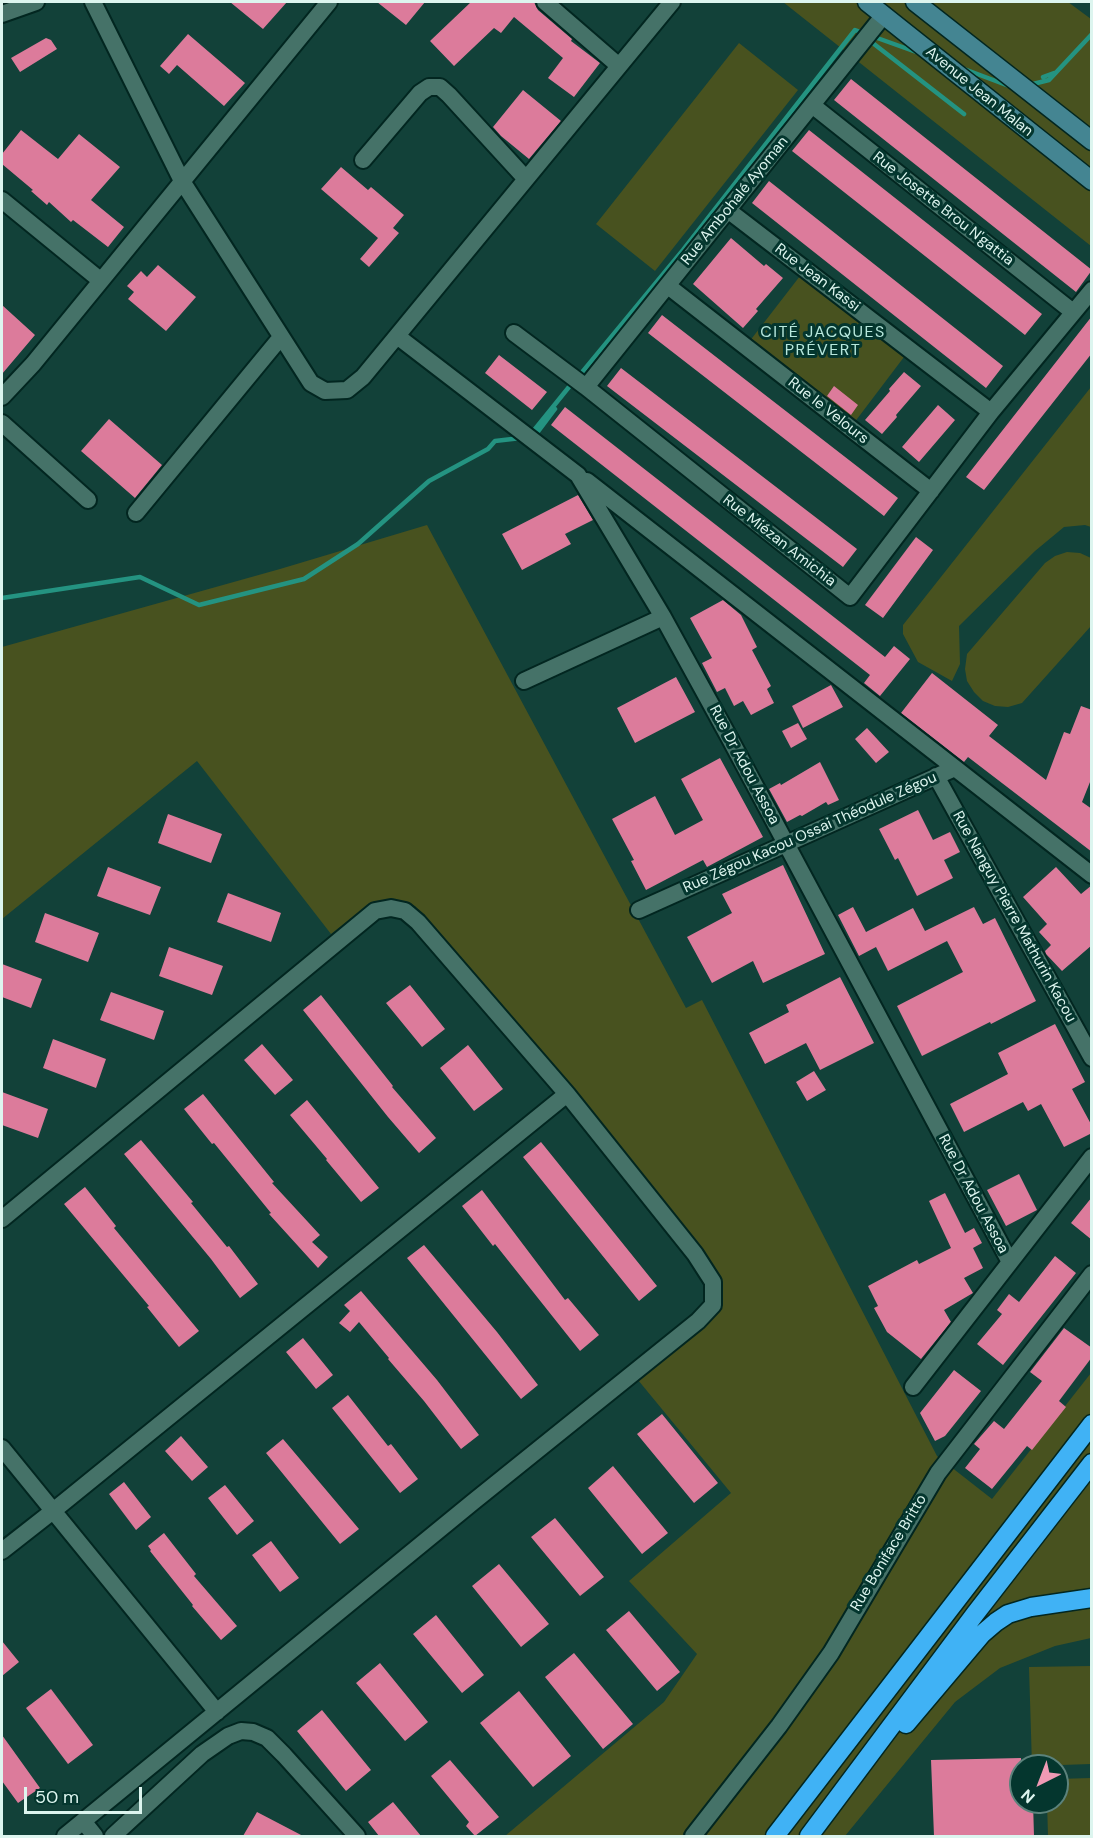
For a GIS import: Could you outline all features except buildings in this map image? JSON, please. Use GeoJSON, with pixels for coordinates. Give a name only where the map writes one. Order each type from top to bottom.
{"type":"FeatureCollection","features":[{"type":"Feature","properties":{"kind":"highway"},"geometry":{"type":"LineString","coordinates":[[775,1836],[1092,1424]]}},
{"type":"Feature","properties":{"kind":"highway"},"geometry":{"type":"LineString","coordinates":[[822,1820],[975,1614],[1092,1463]]}},
{"type":"Feature","properties":{"kind":"highway"},"geometry":{"type":"LineString","coordinates":[[809,1836],[982,1634],[996,1622],[1008,1614],[1031,1607],[1092,1598]]}},
{"type":"Feature","properties":{"kind":"main road","name":"Avenue Jean Malan"},"geometry":{"type":"LineString","coordinates":[[867,2],[1092,181]]}},
{"type":"Feature","properties":{"kind":"main road","name":"Avenue Jean Malan"},"geometry":{"type":"LineString","coordinates":[[915,2],[1092,141]]}},
{"type":"Feature","properties":{"kind":"street"},"geometry":{"type":"LineString","coordinates":[[2,14],[36,2]]}},
{"type":"Feature","properties":{"kind":"street"},"geometry":{"type":"LineString","coordinates":[[93,2],[182,181],[311,383],[325,391],[348,390],[363,377],[672,2]]}},
{"type":"Feature","properties":{"kind":"street"},"geometry":{"type":"LineString","coordinates":[[2,397],[33,364],[329,2]]}},
{"type":"Feature","properties":{"kind":"street"},"geometry":{"type":"LineString","coordinates":[[545,2],[619,66]]}},
{"type":"Feature","properties":{"kind":"street","name":"Rue Ambohalé Ayoman"},"geometry":{"type":"LineString","coordinates":[[586,387],[884,15]]}},
{"type":"Feature","properties":{"kind":"street"},"geometry":{"type":"LineString","coordinates":[[363,160],[420,93],[429,87],[440,87],[450,95],[526,179]]}},
{"type":"Feature","properties":{"kind":"street","name":"Rue Josette Brou N'gattia"},"geometry":{"type":"LineString","coordinates":[[812,105],[1073,312]]}},
{"type":"Feature","properties":{"kind":"street"},"geometry":{"type":"LineString","coordinates":[[2,200],[100,280]]}},
{"type":"Feature","properties":{"kind":"street","name":"Rue Jean Kassi"},"geometry":{"type":"LineString","coordinates":[[729,211],[991,412]]}},
{"type":"Feature","properties":{"kind":"street","name":"Rue le Velours"},"geometry":{"type":"LineString","coordinates":[[668,286],[931,491]]}},
{"type":"Feature","properties":{"kind":"street","name":"Rue Miézan Amichia"},"geometry":{"type":"LineString","coordinates":[[514,333],[586,387],[850,597],[991,412],[1092,290]]}},
{"type":"Feature","properties":{"kind":"street","name":"Rue Dr Adou Assoa"},"geometry":{"type":"LineString","coordinates":[[397,336],[578,475],[663,617],[1010,1262]]}},
{"type":"Feature","properties":{"kind":"street"},"geometry":{"type":"LineString","coordinates":[[136,513],[280,337]]}},
{"type":"Feature","properties":{"kind":"street"},"geometry":{"type":"LineString","coordinates":[[2,423],[88,500]]}},
{"type":"Feature","properties":{"kind":"street"},"geometry":{"type":"LineString","coordinates":[[578,475],[955,768]]}},
{"type":"Feature","properties":{"kind":"street"},"geometry":{"type":"LineString","coordinates":[[524,681],[663,617]]}},
{"type":"Feature","properties":{"kind":"street","name":"Rue Zégou Kacou Ossai Théodule Zégou"},"geometry":{"type":"LineString","coordinates":[[639,910],[955,768],[1092,875]]}},
{"type":"Feature","properties":{"kind":"street","name":"Rue Nanguy Pierre Mathurin Kacou"},"geometry":{"type":"LineString","coordinates":[[936,776],[1092,1058]]}},
{"type":"Feature","properties":{"kind":"street"},"geometry":{"type":"LineString","coordinates":[[2,1219],[375,911],[391,908],[405,911],[418,922],[567,1094],[695,1254],[713,1282],[713,1305],[698,1321],[464,1509],[65,1836]]}},
{"type":"Feature","properties":{"kind":"street"},"geometry":{"type":"LineString","coordinates":[[2,1551],[567,1094]]}},
{"type":"Feature","properties":{"kind":"street"},"geometry":{"type":"LineString","coordinates":[[913,1387],[1092,1157]]}},
{"type":"Feature","properties":{"kind":"street","name":"Rue Boniface Britto"},"geometry":{"type":"LineString","coordinates":[[693,1836],[821,1668],[938,1473],[1092,1274]]}},
{"type":"Feature","properties":{"kind":"street"},"geometry":{"type":"LineString","coordinates":[[2,1448],[217,1712]]}},
{"type":"Feature","properties":{"kind":"street"},"geometry":{"type":"LineString","coordinates":[[112,1836],[202,1754],[228,1736],[241,1731],[253,1732],[267,1738],[357,1836]]}},
{"type":"Feature","properties":{"kind":"street"},"geometry":{"type":"LineString","coordinates":[[83,1821],[95,1836]]}},
{"type":"Feature","properties":{"kind":"green space"},"geometry":{"type":"Polygon","coordinates":[[[783,2],[1068,2],[1091,19],[1091,246],[783,2]]]}},
{"type":"Feature","properties":{"kind":"green space"},"geometry":{"type":"Polygon","coordinates":[[[739,43],[798,90],[655,271],[596,224],[739,43]]]}},
{"type":"Feature","properties":{"kind":"green space"},"geometry":{"type":"Polygon","coordinates":[[[800,276],[904,357],[854,423],[749,342],[800,276]]]}},
{"type":"Feature","properties":{"kind":"green space"},"geometry":{"type":"Polygon","coordinates":[[[1091,387],[1091,527],[1085,525],[1064,527],[1035,551],[959,626],[960,664],[952,681],[918,662],[903,634],[903,625],[1091,387]]]}},
{"type":"Feature","properties":{"kind":"green space"},"geometry":{"type":"Polygon","coordinates":[[[427,525],[686,1008],[702,1000],[937,1456],[992,1499],[1091,1373],[1091,1638],[1055,1646],[1000,1668],[955,1702],[845,1836],[505,1836],[664,1702],[697,1654],[629,1581],[731,1493],[638,1380],[706,1322],[715,1281],[415,906],[371,903],[331,934],[197,761],[2,919],[2,647],[427,525]]]}},
{"type":"Feature","properties":{"kind":"green space"},"geometry":{"type":"Polygon","coordinates":[[[1067,552],[1080,553],[1091,558],[1091,626],[1022,703],[1008,707],[995,706],[983,701],[967,681],[965,669],[967,654],[1045,563],[1067,552]]]}},
{"type":"Feature","properties":{"kind":"green space"},"geometry":{"type":"Polygon","coordinates":[[[1091,1666],[1091,1764],[1069,1765],[1069,1754],[1032,1754],[1029,1667],[1091,1666]]]}},
{"type":"Feature","properties":{"kind":"green space"},"geometry":{"type":"Polygon","coordinates":[[[1091,1778],[1091,1836],[1048,1836],[1047,1814],[1069,1814],[1069,1779],[1091,1778]]]}},
{"type":"Feature","properties":{"kind":"waterway"},"geometry":{"type":"LineString","coordinates":[[579,376],[683,250],[855,30],[919,53]]}},
{"type":"Feature","properties":{"kind":"waterway"},"geometry":{"type":"LineString","coordinates":[[1029,85],[1049,80],[1092,34]]}},
{"type":"Feature","properties":{"kind":"waterway"},"geometry":{"type":"LineString","coordinates":[[874,44],[964,114]]}},
{"type":"Feature","properties":{"kind":"waterway"},"geometry":{"type":"LineString","coordinates":[[964,69],[1009,86]]}},
{"type":"Feature","properties":{"kind":"waterway"},"geometry":{"type":"LineString","coordinates":[[1043,77],[1054,73]]}},
{"type":"Feature","properties":{"kind":"waterway"},"geometry":{"type":"LineString","coordinates":[[531,434],[573,382]]}},
{"type":"Feature","properties":{"kind":"waterway"},"geometry":{"type":"LineString","coordinates":[[537,433],[555,409]]}},
{"type":"Feature","properties":{"kind":"waterway"},"geometry":{"type":"LineString","coordinates":[[2,598],[140,577],[199,605],[304,579],[358,544],[429,481],[488,449],[495,441],[521,438]]}},
{"type":"Feature","properties":{"kind":"district","name":"CITÉ JACQUES PRÉVERT"},"geometry":{"type":"Point","coordinates":[823,342]}}]}
